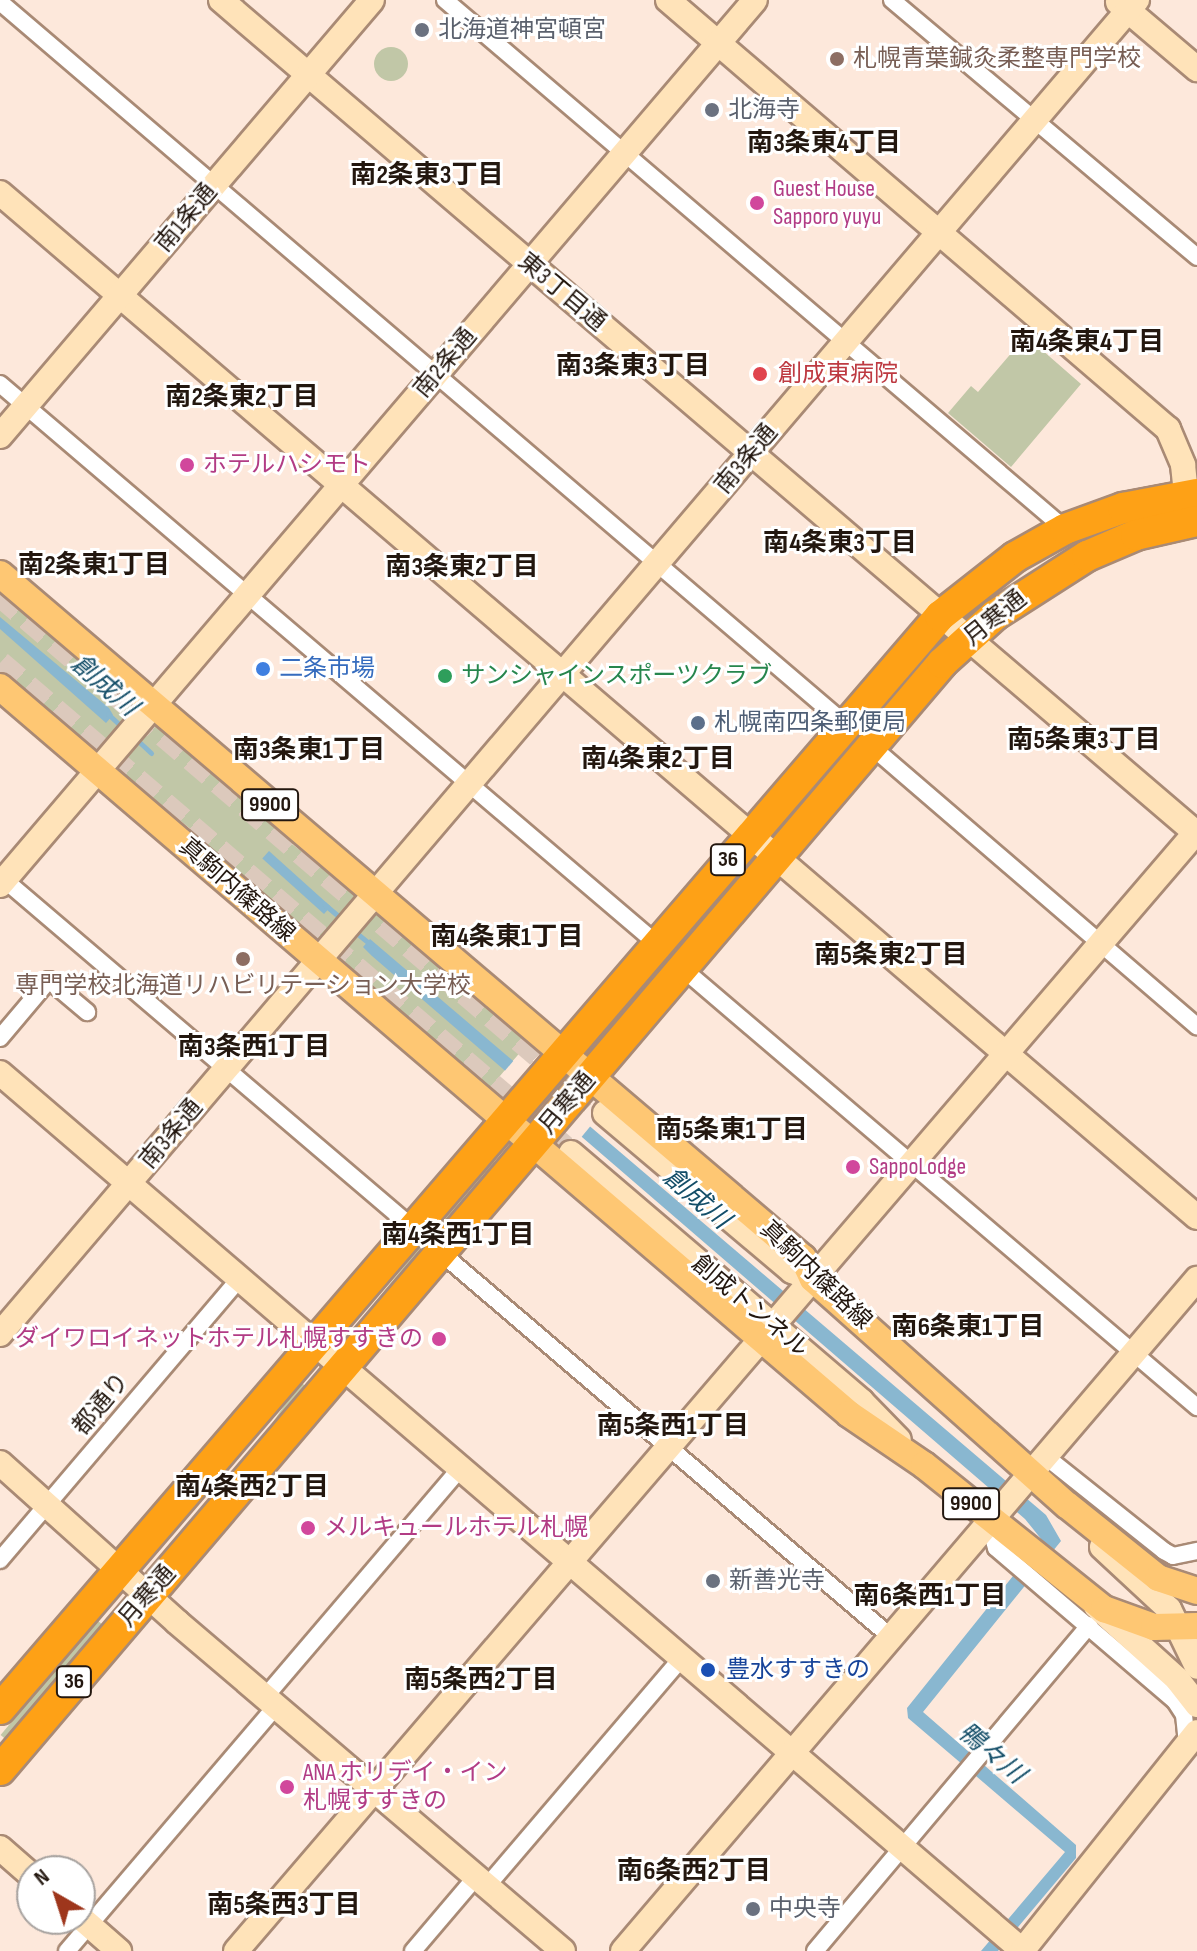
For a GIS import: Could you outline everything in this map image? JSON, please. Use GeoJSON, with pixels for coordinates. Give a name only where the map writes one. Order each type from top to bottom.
{"type":"FeatureCollection","features":[{"type":"Feature","properties":{"kind":"highway","name":"月寒通"},"geometry":{"type":"LineString","coordinates":[[0,1709],[940,616],[1015,557],[1065,529],[1123,508],[1193,503]]}},
{"type":"Feature","properties":{"kind":"highway","name":"月寒通"},"geometry":{"type":"LineString","coordinates":[[0,1770],[871,746],[967,639],[1038,584],[1193,503]]}},
{"type":"Feature","properties":{"kind":"main road","name":"真駒内篠路線"},"geometry":{"type":"LineString","coordinates":[[0,574],[803,1258],[786,1311],[849,1414],[924,1465],[1017,1488],[1067,1505],[1158,1578],[1197,1591]]}},
{"type":"Feature","properties":{"kind":"main road","name":"真駒内篠路線"},"geometry":{"type":"LineString","coordinates":[[0,687],[532,1145],[786,1311],[1017,1488],[1087,1597],[1139,1623],[1189,1628]]}},
{"type":"Feature","properties":{"kind":"street","name":"東3丁目通"},"geometry":{"type":"LineString","coordinates":[[221,0],[1196,833]]}},
{"type":"Feature","properties":{"kind":"street","name":"南1条通"},"geometry":{"type":"LineString","coordinates":[[0,436],[372,0]]}},
{"type":"Feature","properties":{"kind":"street"},"geometry":{"type":"LineString","coordinates":[[445,0],[1065,529]]}},
{"type":"Feature","properties":{"kind":"street"},"geometry":{"type":"LineString","coordinates":[[668,0],[1168,429],[1183,465],[1193,503]]}},
{"type":"Feature","properties":{"kind":"street","name":"南2条通"},"geometry":{"type":"LineString","coordinates":[[2,880],[755,0]]}},
{"type":"Feature","properties":{"kind":"street"},"geometry":{"type":"LineString","coordinates":[[892,0],[1197,257]]}},
{"type":"Feature","properties":{"kind":"street"},"geometry":{"type":"LineString","coordinates":[[0,2],[845,724]]}},
{"type":"Feature","properties":{"kind":"street"},"geometry":{"type":"LineString","coordinates":[[1127,3],[1197,69]]}},
{"type":"Feature","properties":{"kind":"street","name":"南3条通"},"geometry":{"type":"LineString","coordinates":[[0,1334],[1034,121],[1127,3]]}},
{"type":"Feature","properties":{"kind":"street"},"geometry":{"type":"LineString","coordinates":[[0,193],[1197,1217]]}},
{"type":"Feature","properties":{"kind":"street"},"geometry":{"type":"LineString","coordinates":[[0,384],[657,944]]}},
{"type":"Feature","properties":{"kind":"street"},"geometry":{"type":"LineString","coordinates":[[871,746],[1197,1026]]}},
{"type":"Feature","properties":{"kind":"street"},"geometry":{"type":"LineString","coordinates":[[236,1951],[1196,833]]}},
{"type":"Feature","properties":{"kind":"street"},"geometry":{"type":"LineString","coordinates":[[2,880],[413,1228]]}},
{"type":"Feature","properties":{"kind":"street"},"geometry":{"type":"LineString","coordinates":[[682,968],[1197,1407]]}},
{"type":"Feature","properties":{"kind":"street"},"geometry":{"type":"LineString","coordinates":[[0,1038],[49,980],[87,1012]]}},
{"type":"Feature","properties":{"kind":"street"},"geometry":{"type":"LineString","coordinates":[[0,1073],[1015,1945],[1192,1738],[1175,1701],[1090,1625],[996,1548],[1017,1488]]}},
{"type":"Feature","properties":{"kind":"street"},"geometry":{"type":"LineString","coordinates":[[605,1113],[792,1271],[786,1311]]}},
{"type":"Feature","properties":{"kind":"street","name":"創成トンネル"},"geometry":{"type":"LineString","coordinates":[[571,1153],[786,1311]]}},
{"type":"Feature","properties":{"kind":"street"},"geometry":{"type":"LineString","coordinates":[[440,1252],[891,1637]]}},
{"type":"Feature","properties":{"kind":"street","name":"都通り"},"geometry":{"type":"LineString","coordinates":[[0,1560],[239,1279]]}},
{"type":"Feature","properties":{"kind":"street"},"geometry":{"type":"LineString","coordinates":[[623,1951],[1197,1279]]}},
{"type":"Feature","properties":{"kind":"street"},"geometry":{"type":"LineString","coordinates":[[0,1463],[563,1951]]}},
{"type":"Feature","properties":{"kind":"street"},"geometry":{"type":"LineString","coordinates":[[96,1908],[271,1701],[460,1469]]}},
{"type":"Feature","properties":{"kind":"street"},"geometry":{"type":"LineString","coordinates":[[1017,1488],[1173,1556],[1197,1551]]}},
{"type":"Feature","properties":{"kind":"street"},"geometry":{"type":"LineString","coordinates":[[1067,1505],[1105,1551],[1189,1628],[1197,1667]]}},
{"type":"Feature","properties":{"kind":"street"},"geometry":{"type":"LineString","coordinates":[[1087,1597],[1177,1679],[1197,1705]]}},
{"type":"Feature","properties":{"kind":"street"},"geometry":{"type":"LineString","coordinates":[[815,1951],[1090,1625]]}},
{"type":"Feature","properties":{"kind":"street"},"geometry":{"type":"LineString","coordinates":[[413,1951],[481,1882],[681,1659]]}},
{"type":"Feature","properties":{"kind":"street"},"geometry":{"type":"LineString","coordinates":[[0,1848],[16,1862]]}},
{"type":"Feature","properties":{"kind":"street"},"geometry":{"type":"LineString","coordinates":[[96,1931],[119,1951]]}},
{"type":"Feature","properties":{"kind":"green space"},"geometry":{"type":"Polygon","coordinates":[[[391,47],[403,52],[408,64],[403,76],[391,81],[379,76],[374,64],[379,52],[391,47]]]}},
{"type":"Feature","properties":{"kind":"green space"},"geometry":{"type":"Polygon","coordinates":[[[1026,336],[1081,384],[1011,467],[948,413],[971,386],[978,392],[1026,336]]]}},
{"type":"Feature","properties":{"kind":"green space"},"geometry":{"type":"Polygon","coordinates":[[[0,587],[247,799],[283,837],[396,925],[529,1042],[487,1091],[225,865],[193,831],[0,673],[0,587]]]}},
{"type":"Feature","properties":{"kind":"green space"},"geometry":{"type":"Polygon","coordinates":[[[491,1159],[496,1163],[363,1327],[358,1323],[491,1159]]]}},
{"type":"Feature","properties":{"kind":"green space"},"geometry":{"type":"Polygon","coordinates":[[[300,1382],[306,1386],[190,1558],[184,1554],[300,1382]]]}},
{"type":"Feature","properties":{"kind":"green space"},"geometry":{"type":"Polygon","coordinates":[[[97,1620],[103,1625],[7,1740],[1,1735],[97,1620]]]}},
{"type":"Feature","properties":{"kind":"water"},"geometry":{"type":"Polygon","coordinates":[[[0,617],[109,708],[113,715],[106,723],[0,629],[0,617]]]}},
{"type":"Feature","properties":{"kind":"water"},"geometry":{"type":"Polygon","coordinates":[[[269,851],[331,907],[324,914],[262,858],[269,851]]]}},
{"type":"Feature","properties":{"kind":"water"},"geometry":{"type":"Polygon","coordinates":[[[370,939],[1046,1515],[1061,1541],[923,1712],[1076,1845],[1076,1858],[998,1951],[981,1951],[1065,1852],[908,1718],[907,1708],[1042,1540],[1025,1519],[372,956],[363,947],[370,939]]]}},
{"type":"Feature","properties":{"kind":"pier"},"geometry":{"type":"Polygon","coordinates":[[[515,1059],[593,1123],[579,1140],[503,1073],[515,1059]]]}},
{"type":"Feature","properties":{"kind":"waterway","name":"創成川"},"geometry":{"type":"LineString","coordinates":[[108,714],[124,729]]}},
{"type":"Feature","properties":{"kind":"waterway","name":"創成川"},"geometry":{"type":"LineString","coordinates":[[135,738],[151,753]]}},
{"type":"Feature","properties":{"kind":"waterway","name":"創成川"},"geometry":{"type":"LineString","coordinates":[[324,904],[344,921]]}},
{"type":"Feature","properties":{"kind":"waterway","name":"創成川"},"geometry":{"type":"LineString","coordinates":[[354,931],[371,945]]}},
{"type":"Feature","properties":{"kind":"tunnel"},"geometry":{"type":"LineString","coordinates":[[0,595],[605,1113]]}},
{"type":"Feature","properties":{"kind":"tunnel"},"geometry":{"type":"LineString","coordinates":[[0,663],[571,1153]]}},
{"type":"Feature","properties":{"kind":"place","name":"北海道神宮頓宮"},"geometry":{"type":"Point","coordinates":[422,30]}},
{"type":"Feature","properties":{"kind":"place","name":"札幌青葉鍼灸柔整専門学校"},"geometry":{"type":"Point","coordinates":[837,59]}},
{"type":"Feature","properties":{"kind":"place","name":"北海寺"},"geometry":{"type":"Point","coordinates":[712,110]}},
{"type":"Feature","properties":{"kind":"place","name":"Guest House Sapporo yuyu"},"geometry":{"type":"Point","coordinates":[757,203]}},
{"type":"Feature","properties":{"kind":"place","name":"創成東病院"},"geometry":{"type":"Point","coordinates":[760,374]}},
{"type":"Feature","properties":{"kind":"place","name":"ホテルハシモト"},"geometry":{"type":"Point","coordinates":[187,465]}},
{"type":"Feature","properties":{"kind":"place","name":"二条市場"},"geometry":{"type":"Point","coordinates":[263,669]}},
{"type":"Feature","properties":{"kind":"place","name":"サンシャインスポーツクラブ"},"geometry":{"type":"Point","coordinates":[445,676]}},
{"type":"Feature","properties":{"kind":"place","name":"札幌南四条郵便局"},"geometry":{"type":"Point","coordinates":[698,723]}},
{"type":"Feature","properties":{"kind":"place","name":"専門学校北海道リハビリテーション大学校"},"geometry":{"type":"Point","coordinates":[243,959]}},
{"type":"Feature","properties":{"kind":"place","name":"SappoLodge"},"geometry":{"type":"Point","coordinates":[853,1167]}},
{"type":"Feature","properties":{"kind":"place","name":"ダイワロイネットホテル札幌すすきの"},"geometry":{"type":"Point","coordinates":[439,1339]}},
{"type":"Feature","properties":{"kind":"place","name":"メルキュールホテル札幌"},"geometry":{"type":"Point","coordinates":[308,1528]}},
{"type":"Feature","properties":{"kind":"place","name":"新善光寺"},"geometry":{"type":"Point","coordinates":[713,1581]}},
{"type":"Feature","properties":{"kind":"place","name":"豊水すすきの"},"geometry":{"type":"Point","coordinates":[708,1670]}},
{"type":"Feature","properties":{"kind":"place","name":"ANA ホリデイ・イン 札幌すすきの"},"geometry":{"type":"Point","coordinates":[287,1787]}},
{"type":"Feature","properties":{"kind":"place","name":"中央寺"},"geometry":{"type":"Point","coordinates":[753,1909]}},
{"type":"Feature","properties":{"kind":"district","name":"南3条東4丁目"},"geometry":{"type":"Point","coordinates":[824,144]}},
{"type":"Feature","properties":{"kind":"district","name":"南2条東3丁目"},"geometry":{"type":"Point","coordinates":[427,176]}},
{"type":"Feature","properties":{"kind":"district","name":"南4条東4丁目"},"geometry":{"type":"Point","coordinates":[1087,343]}},
{"type":"Feature","properties":{"kind":"district","name":"南3条東3丁目"},"geometry":{"type":"Point","coordinates":[633,367]}},
{"type":"Feature","properties":{"kind":"district","name":"南2条東2丁目"},"geometry":{"type":"Point","coordinates":[242,398]}},
{"type":"Feature","properties":{"kind":"district","name":"南4条東3丁目"},"geometry":{"type":"Point","coordinates":[840,544]}},
{"type":"Feature","properties":{"kind":"district","name":"南2条東1丁目"},"geometry":{"type":"Point","coordinates":[94,566]}},
{"type":"Feature","properties":{"kind":"district","name":"南3条東2丁目"},"geometry":{"type":"Point","coordinates":[462,568]}},
{"type":"Feature","properties":{"kind":"district","name":"南5条東3丁目"},"geometry":{"type":"Point","coordinates":[1084,741]}},
{"type":"Feature","properties":{"kind":"district","name":"南3条東1丁目"},"geometry":{"type":"Point","coordinates":[309,751]}},
{"type":"Feature","properties":{"kind":"district","name":"南4条東2丁目"},"geometry":{"type":"Point","coordinates":[658,760]}},
{"type":"Feature","properties":{"kind":"district","name":"南4条東1丁目"},"geometry":{"type":"Point","coordinates":[507,938]}},
{"type":"Feature","properties":{"kind":"district","name":"南5条東2丁目"},"geometry":{"type":"Point","coordinates":[891,956]}},
{"type":"Feature","properties":{"kind":"district","name":"南3条西1丁目"},"geometry":{"type":"Point","coordinates":[254,1048]}},
{"type":"Feature","properties":{"kind":"district","name":"南5条東1丁目"},"geometry":{"type":"Point","coordinates":[732,1131]}},
{"type":"Feature","properties":{"kind":"district","name":"南4条西1丁目"},"geometry":{"type":"Point","coordinates":[458,1236]}},
{"type":"Feature","properties":{"kind":"district","name":"南6条東1丁目"},"geometry":{"type":"Point","coordinates":[968,1328]}},
{"type":"Feature","properties":{"kind":"district","name":"南5条西1丁目"},"geometry":{"type":"Point","coordinates":[673,1427]}},
{"type":"Feature","properties":{"kind":"district","name":"南4条西2丁目"},"geometry":{"type":"Point","coordinates":[252,1488]}},
{"type":"Feature","properties":{"kind":"district","name":"南6条西1丁目"},"geometry":{"type":"Point","coordinates":[930,1597]}},
{"type":"Feature","properties":{"kind":"district","name":"南5条西2丁目"},"geometry":{"type":"Point","coordinates":[481,1681]}},
{"type":"Feature","properties":{"kind":"district","name":"南6条西2丁目"},"geometry":{"type":"Point","coordinates":[694,1872]}},
{"type":"Feature","properties":{"kind":"district","name":"南5条西3丁目"},"geometry":{"type":"Point","coordinates":[284,1906]}},
{"type":"Feature","properties":{"kind":"water label","name":"鴨々川"},"geometry":{"type":"Point","coordinates":[991,1754]}}]}
